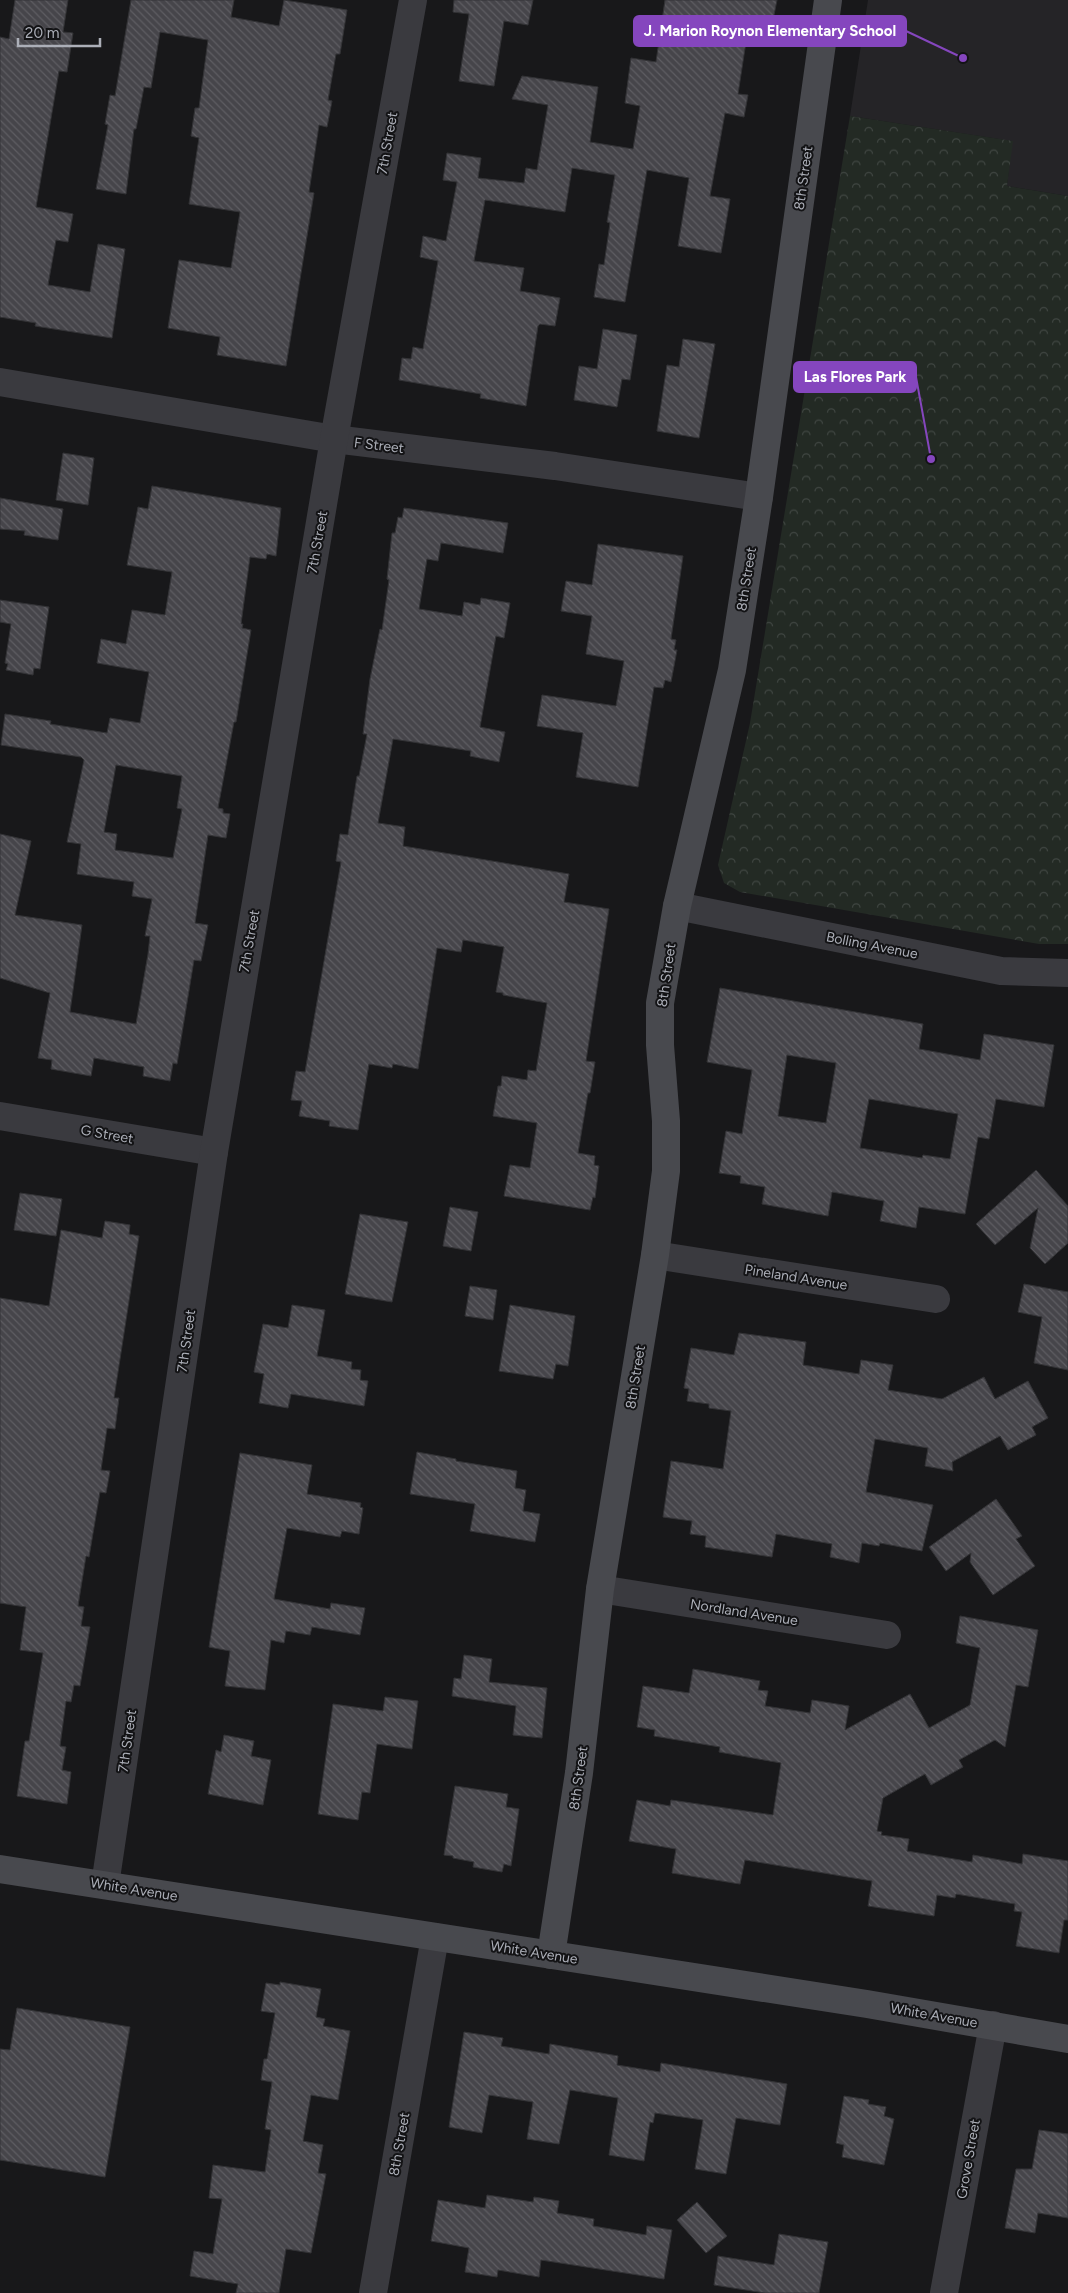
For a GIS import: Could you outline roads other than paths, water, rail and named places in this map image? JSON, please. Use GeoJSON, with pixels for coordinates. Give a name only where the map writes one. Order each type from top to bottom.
{"type":"FeatureCollection","features":[{"type":"Feature","properties":{"kind":"street","name":"7th Street"},"geometry":{"type":"LineString","coordinates":[[105,1885],[214,1152],[334,440],[413,0]]}},
{"type":"Feature","properties":{"kind":"street","name":"8th Street"},"geometry":{"type":"LineString","coordinates":[[551,1956],[579,1773],[600,1589],[655,1254],[666,1172],[666,1121],[660,1045],[660,1003],[677,906],[732,670],[759,497],[828,0]]}},
{"type":"Feature","properties":{"kind":"street","name":"F Street"},"geometry":{"type":"LineString","coordinates":[[0,382],[334,440],[555,466],[759,497]]}},
{"type":"Feature","properties":{"kind":"street","name":"Bolling Avenue"},"geometry":{"type":"LineString","coordinates":[[677,906],[1001,971],[1068,973]]}},
{"type":"Feature","properties":{"kind":"street","name":"G Street"},"geometry":{"type":"LineString","coordinates":[[0,1116],[214,1152]]}},
{"type":"Feature","properties":{"kind":"street","name":"Pineland Avenue"},"geometry":{"type":"LineString","coordinates":[[655,1254],[936,1299]]}},
{"type":"Feature","properties":{"kind":"street","name":"Nordland Avenue"},"geometry":{"type":"LineString","coordinates":[[600,1589],[887,1635]]}},
{"type":"Feature","properties":{"kind":"street","name":"White Avenue"},"geometry":{"type":"LineString","coordinates":[[0,1869],[867,2004],[1068,2038]]}},
{"type":"Feature","properties":{"kind":"street","name":"8th Street"},"geometry":{"type":"LineString","coordinates":[[374,2293],[435,1937]]}},
{"type":"Feature","properties":{"kind":"street","name":"Grove Street"},"geometry":{"type":"LineString","coordinates":[[944,2293],[993,2025]]}},
{"type":"Feature","properties":{"kind":"place","name":"J. Marion Roynon Elementary School"},"geometry":{"type":"Point","coordinates":[963,58]}},
{"type":"Feature","properties":{"kind":"place","name":"Las Flores Park"},"geometry":{"type":"Point","coordinates":[931,459]}}]}
